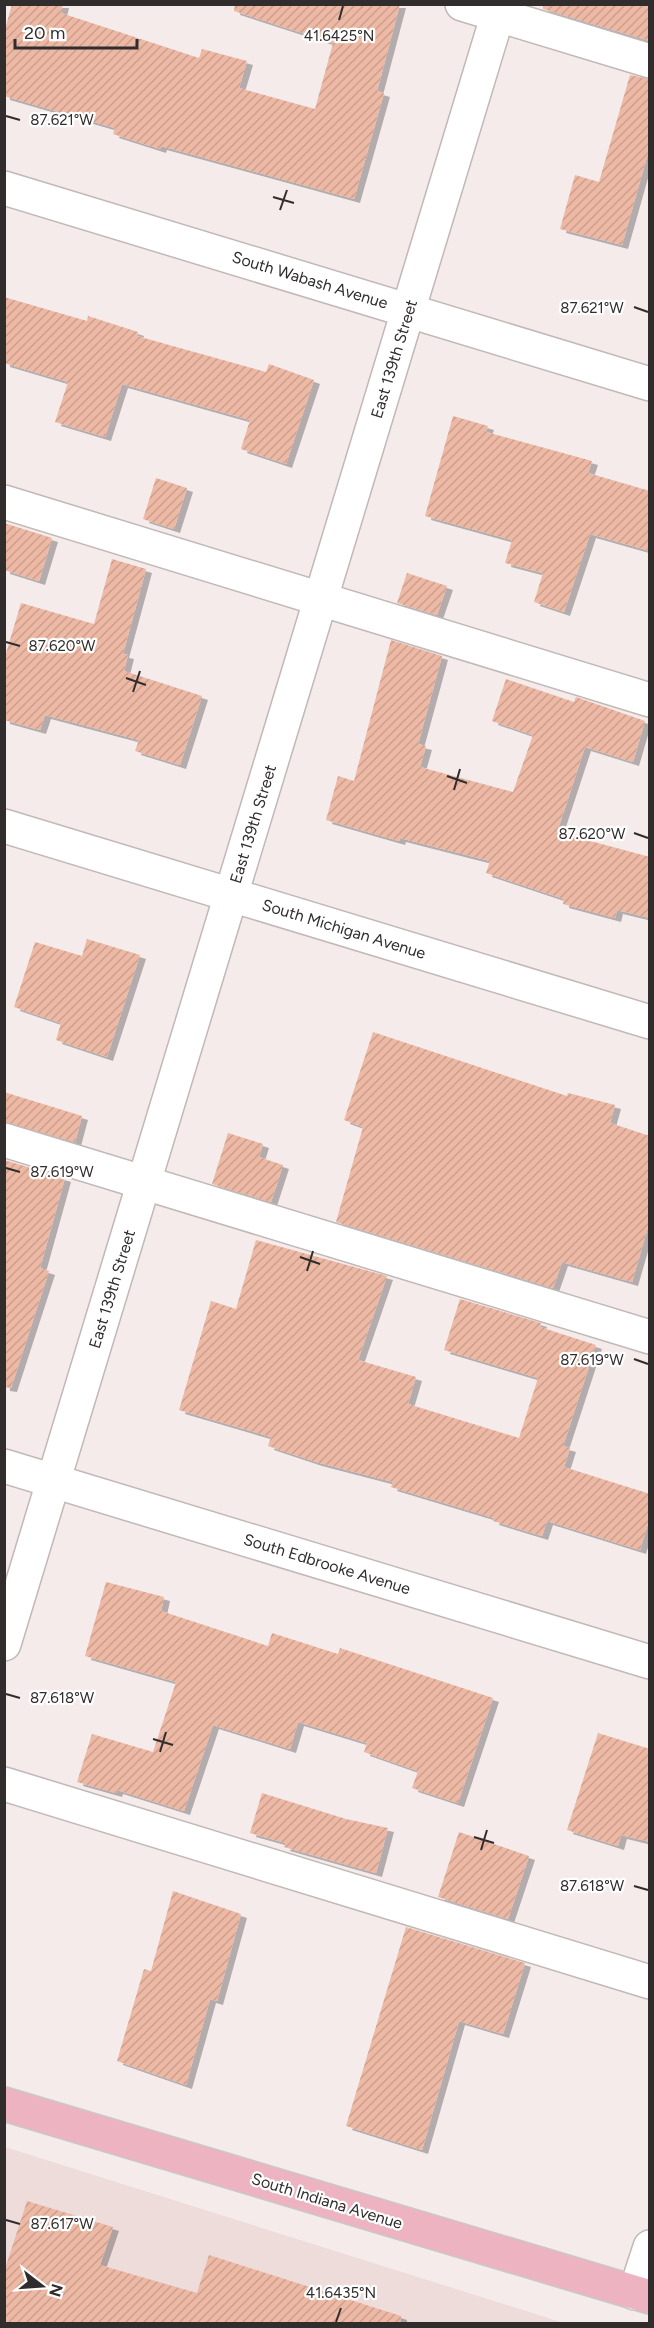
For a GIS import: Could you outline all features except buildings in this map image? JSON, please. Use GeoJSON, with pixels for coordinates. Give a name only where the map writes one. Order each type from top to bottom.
{"type":"FeatureCollection","features":[{"type":"Feature","properties":{"kind":"main road","name":"South Indiana Avenue"},"geometry":{"type":"LineString","coordinates":[[4,2104],[642,2295]]}},
{"type":"Feature","properties":{"kind":"street"},"geometry":{"type":"LineString","coordinates":[[462,4],[500,10],[650,61]]}},
{"type":"Feature","properties":{"kind":"street","name":"East 139th Street"},"geometry":{"type":"LineString","coordinates":[[4,1644],[500,10]]}},
{"type":"Feature","properties":{"kind":"street","name":"South Wabash Avenue"},"geometry":{"type":"LineString","coordinates":[[4,188],[650,384]]}},
{"type":"Feature","properties":{"kind":"street"},"geometry":{"type":"LineString","coordinates":[[4,502],[650,700]]}},
{"type":"Feature","properties":{"kind":"street","name":"South Michigan Avenue"},"geometry":{"type":"LineString","coordinates":[[4,826],[650,1022]]}},
{"type":"Feature","properties":{"kind":"street"},"geometry":{"type":"LineString","coordinates":[[4,1140],[650,1337]]}},
{"type":"Feature","properties":{"kind":"street","name":"South Edbrooke Avenue"},"geometry":{"type":"LineString","coordinates":[[4,1466],[650,1662]]}},
{"type":"Feature","properties":{"kind":"street"},"geometry":{"type":"LineString","coordinates":[[4,1784],[650,1982]]}},
{"type":"Feature","properties":{"kind":"street"},"geometry":{"type":"LineString","coordinates":[[642,2295],[650,2247]]}},
{"type":"Feature","properties":{"kind":"shaded area"},"geometry":{"type":"Polygon","coordinates":[[[5,2147],[564,2323],[5,2323],[5,2147]]]}}]}
